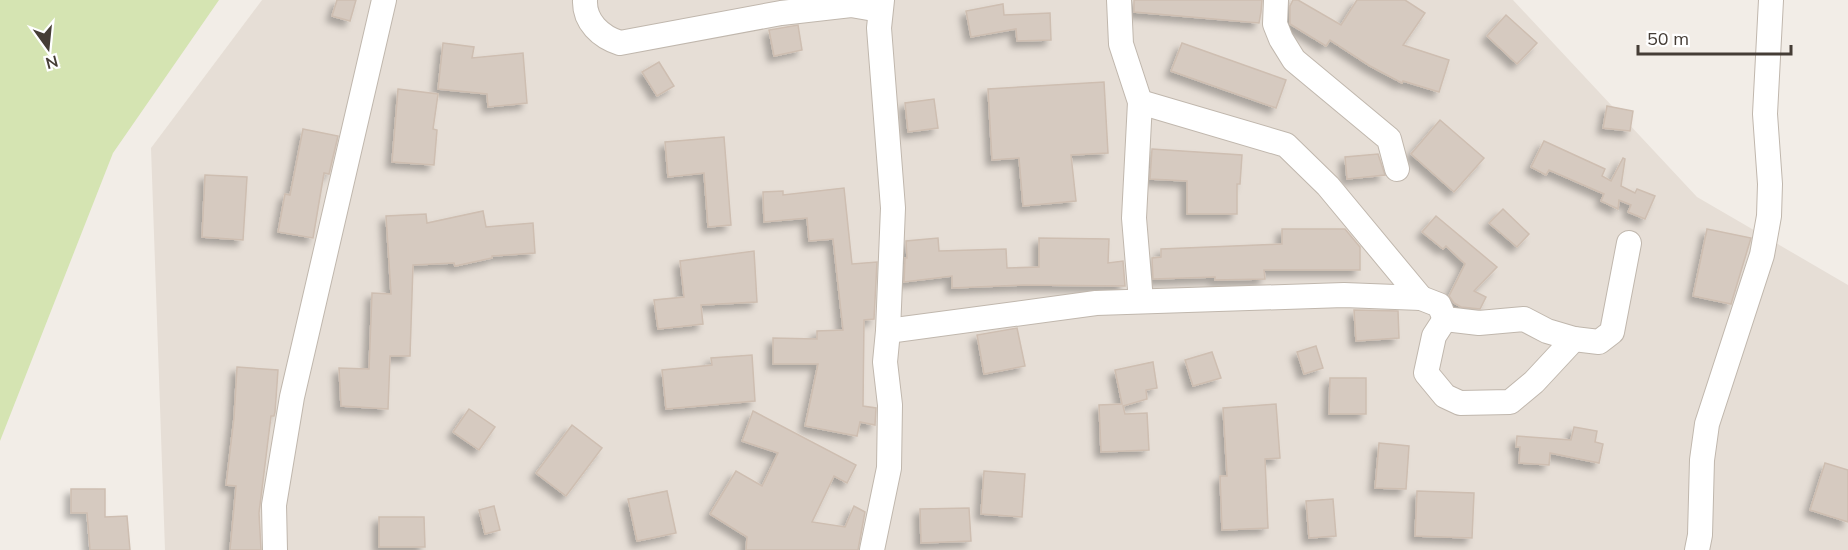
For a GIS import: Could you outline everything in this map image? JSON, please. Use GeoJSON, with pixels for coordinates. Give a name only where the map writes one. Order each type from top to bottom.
{"type":"FeatureCollection","features":[{"type":"Feature","properties":{"kind":"street"},"geometry":{"type":"LineString","coordinates":[[275,550],[274,505],[292,397],[384,0]]}},
{"type":"Feature","properties":{"kind":"street"},"geometry":{"type":"LineString","coordinates":[[585,0],[591,24],[603,36],[620,43],[781,13],[851,5],[881,5],[879,28],[893,208],[885,362],[890,405],[889,468],[872,550]]}},
{"type":"Feature","properties":{"kind":"street"},"geometry":{"type":"LineString","coordinates":[[1119,0],[1121,45],[1140,102],[1134,218],[1141,301]]}},
{"type":"Feature","properties":{"kind":"street"},"geometry":{"type":"LineString","coordinates":[[1276,0],[1275,24],[1294,60],[1389,139],[1396,169]]}},
{"type":"Feature","properties":{"kind":"street"},"geometry":{"type":"LineString","coordinates":[[1697,550],[1700,535],[1702,460],[1707,424],[1762,255],[1769,216],[1770,184],[1766,114],[1771,0]]}},
{"type":"Feature","properties":{"kind":"street"},"geometry":{"type":"LineString","coordinates":[[1140,102],[1286,145],[1328,186],[1421,298]]}},
{"type":"Feature","properties":{"kind":"street"},"geometry":{"type":"LineString","coordinates":[[1445,319],[1479,323],[1524,319],[1547,331],[1574,339],[1599,342],[1612,332],[1629,243]]}},
{"type":"Feature","properties":{"kind":"street"},"geometry":{"type":"LineString","coordinates":[[888,332],[1096,303],[1344,295],[1421,298],[1439,305],[1445,319]]}},
{"type":"Feature","properties":{"kind":"street"},"geometry":{"type":"LineString","coordinates":[[1445,319],[1434,336],[1426,372],[1445,396],[1460,402],[1510,402],[1533,382],[1574,339]]}},
{"type":"Feature","properties":{"kind":"shaded area"},"geometry":{"type":"Polygon","coordinates":[[[262,0],[1513,0],[1697,197],[1848,285],[1848,550],[165,550],[151,148],[262,0]]]}},
{"type":"Feature","properties":{"kind":"green space"},"geometry":{"type":"Polygon","coordinates":[[[0,0],[219,0],[113,153],[0,441],[0,0]]]}},
{"type":"Feature","properties":{"kind":"building"},"geometry":{"type":"Polygon","coordinates":[[[337,0],[356,0],[350,21],[332,16],[337,0]]]}},
{"type":"Feature","properties":{"kind":"building"},"geometry":{"type":"Polygon","coordinates":[[[1134,0],[1262,0],[1259,23],[1134,12],[1134,0]]]}},
{"type":"Feature","properties":{"kind":"building"},"geometry":{"type":"Polygon","coordinates":[[[1293,0],[1298,0],[1341,25],[1357,0],[1405,0],[1425,13],[1403,45],[1449,60],[1439,92],[1403,81],[1402,83],[1370,66],[1330,40],[1326,46],[1290,24],[1290,6],[1293,0]]]}},
{"type":"Feature","properties":{"kind":"building"},"geometry":{"type":"Polygon","coordinates":[[[1003,4],[1004,15],[1050,13],[1051,40],[1017,41],[1016,29],[971,37],[966,11],[1003,4]]]}},
{"type":"Feature","properties":{"kind":"building"},"geometry":{"type":"Polygon","coordinates":[[[1506,15],[1537,43],[1517,64],[1487,36],[1506,15]]]}},
{"type":"Feature","properties":{"kind":"building"},"geometry":{"type":"Polygon","coordinates":[[[798,25],[802,50],[774,56],[769,30],[798,25]]]}},
{"type":"Feature","properties":{"kind":"building"},"geometry":{"type":"Polygon","coordinates":[[[443,43],[474,47],[472,58],[523,53],[527,103],[488,107],[487,94],[438,89],[443,43]]]}},
{"type":"Feature","properties":{"kind":"building"},"geometry":{"type":"Polygon","coordinates":[[[1182,43],[1286,80],[1276,108],[1171,71],[1182,43]]]}},
{"type":"Feature","properties":{"kind":"building"},"geometry":{"type":"Polygon","coordinates":[[[659,62],[674,86],[657,96],[642,72],[659,62]]]}},
{"type":"Feature","properties":{"kind":"building"},"geometry":{"type":"Polygon","coordinates":[[[1104,82],[1108,153],[1071,155],[1076,201],[1023,206],[1019,158],[992,160],[988,89],[1104,82]]]}},
{"type":"Feature","properties":{"kind":"building"},"geometry":{"type":"Polygon","coordinates":[[[398,89],[438,94],[433,129],[437,130],[434,165],[392,162],[398,89]]]}},
{"type":"Feature","properties":{"kind":"building"},"geometry":{"type":"Polygon","coordinates":[[[934,99],[938,128],[908,132],[905,103],[934,99]]]}},
{"type":"Feature","properties":{"kind":"building"},"geometry":{"type":"Polygon","coordinates":[[[1607,106],[1633,111],[1630,131],[1603,128],[1607,106]]]}},
{"type":"Feature","properties":{"kind":"building"},"geometry":{"type":"Polygon","coordinates":[[[1440,120],[1484,158],[1454,192],[1411,154],[1440,120]]]}},
{"type":"Feature","properties":{"kind":"building"},"geometry":{"type":"Polygon","coordinates":[[[303,129],[338,136],[329,174],[324,173],[313,238],[278,232],[285,194],[290,195],[303,129]]]}},
{"type":"Feature","properties":{"kind":"building"},"geometry":{"type":"Polygon","coordinates":[[[724,137],[731,225],[708,227],[704,173],[668,177],[665,142],[724,137]]]}},
{"type":"Feature","properties":{"kind":"building"},"geometry":{"type":"Polygon","coordinates":[[[1544,141],[1605,169],[1602,176],[1611,181],[1623,158],[1625,159],[1621,186],[1635,193],[1637,189],[1655,196],[1645,219],[1628,212],[1631,205],[1619,200],[1618,209],[1601,201],[1604,194],[1549,170],[1546,175],[1531,167],[1544,141]]]}},
{"type":"Feature","properties":{"kind":"building"},"geometry":{"type":"Polygon","coordinates":[[[1152,149],[1242,155],[1240,184],[1237,184],[1237,214],[1187,214],[1187,181],[1150,179],[1152,149]]]}},
{"type":"Feature","properties":{"kind":"building"},"geometry":{"type":"Polygon","coordinates":[[[1378,154],[1385,175],[1347,179],[1345,157],[1378,154]]]}},
{"type":"Feature","properties":{"kind":"building"},"geometry":{"type":"Polygon","coordinates":[[[205,175],[247,177],[243,240],[202,237],[205,175]]]}},
{"type":"Feature","properties":{"kind":"building"},"geometry":{"type":"Polygon","coordinates":[[[844,188],[852,264],[877,262],[874,319],[864,320],[863,406],[876,408],[875,425],[860,422],[857,436],[805,426],[818,364],[773,364],[773,338],[817,339],[817,331],[843,330],[833,239],[809,241],[807,218],[764,222],[763,192],[783,191],[783,195],[844,188]]]}},
{"type":"Feature","properties":{"kind":"building"},"geometry":{"type":"Polygon","coordinates":[[[1503,209],[1529,234],[1517,247],[1489,223],[1503,209]]]}},
{"type":"Feature","properties":{"kind":"building"},"geometry":{"type":"Polygon","coordinates":[[[483,211],[486,227],[533,223],[535,253],[492,256],[492,258],[455,266],[454,263],[413,265],[410,356],[390,356],[388,409],[341,406],[339,368],[369,369],[372,293],[391,294],[386,216],[426,214],[427,223],[483,211]]]}},
{"type":"Feature","properties":{"kind":"building"},"geometry":{"type":"Polygon","coordinates":[[[1436,216],[1497,267],[1474,291],[1486,297],[1480,309],[1461,307],[1449,296],[1465,264],[1446,246],[1443,249],[1422,232],[1436,216]]]}},
{"type":"Feature","properties":{"kind":"building"},"geometry":{"type":"Polygon","coordinates":[[[1282,229],[1345,229],[1360,247],[1360,270],[1264,270],[1265,279],[1215,280],[1215,277],[1153,279],[1152,258],[1161,257],[1161,249],[1282,244],[1282,229]]]}},
{"type":"Feature","properties":{"kind":"building"},"geometry":{"type":"Polygon","coordinates":[[[1707,229],[1751,238],[1731,304],[1693,296],[1707,229]]]}},
{"type":"Feature","properties":{"kind":"building"},"geometry":{"type":"Polygon","coordinates":[[[938,238],[939,251],[1006,249],[1007,268],[1039,267],[1039,238],[1109,239],[1108,263],[1123,261],[1125,286],[1024,285],[952,288],[952,276],[904,282],[905,258],[907,258],[906,241],[938,238]]]}},
{"type":"Feature","properties":{"kind":"building"},"geometry":{"type":"Polygon","coordinates":[[[754,251],[757,302],[701,305],[703,324],[658,329],[654,300],[684,297],[680,261],[754,251]]]}},
{"type":"Feature","properties":{"kind":"building"},"geometry":{"type":"Polygon","coordinates":[[[1354,310],[1398,311],[1399,338],[1356,341],[1354,310]]]}},
{"type":"Feature","properties":{"kind":"building"},"geometry":{"type":"Polygon","coordinates":[[[1017,328],[1025,366],[984,374],[977,335],[1017,328]]]}},
{"type":"Feature","properties":{"kind":"building"},"geometry":{"type":"Polygon","coordinates":[[[1316,346],[1323,368],[1304,374],[1297,352],[1316,346]]]}},
{"type":"Feature","properties":{"kind":"building"},"geometry":{"type":"Polygon","coordinates":[[[1212,352],[1221,378],[1193,386],[1185,360],[1212,352]]]}},
{"type":"Feature","properties":{"kind":"building"},"geometry":{"type":"Polygon","coordinates":[[[752,355],[755,401],[666,409],[662,370],[712,365],[711,358],[752,355]]]}},
{"type":"Feature","properties":{"kind":"building"},"geometry":{"type":"Polygon","coordinates":[[[1153,362],[1157,388],[1146,390],[1147,399],[1123,406],[1125,414],[1147,413],[1149,450],[1101,452],[1099,405],[1122,404],[1115,370],[1153,362]]]}},
{"type":"Feature","properties":{"kind":"building"},"geometry":{"type":"Polygon","coordinates":[[[237,367],[278,370],[275,412],[274,416],[271,416],[259,513],[261,550],[230,550],[236,486],[226,485],[237,367]]]}},
{"type":"Feature","properties":{"kind":"building"},"geometry":{"type":"Polygon","coordinates":[[[1330,378],[1366,378],[1366,414],[1329,414],[1330,378]]]}},
{"type":"Feature","properties":{"kind":"building"},"geometry":{"type":"Polygon","coordinates":[[[1276,404],[1280,458],[1265,459],[1268,528],[1222,530],[1220,476],[1227,476],[1223,408],[1276,404]]]}},
{"type":"Feature","properties":{"kind":"building"},"geometry":{"type":"Polygon","coordinates":[[[469,409],[495,427],[479,450],[453,432],[469,409]]]}},
{"type":"Feature","properties":{"kind":"building"},"geometry":{"type":"Polygon","coordinates":[[[753,411],[856,465],[847,483],[834,476],[812,522],[845,527],[854,506],[865,512],[858,550],[746,550],[747,537],[710,514],[736,471],[762,486],[778,453],[742,441],[753,411]]]}},
{"type":"Feature","properties":{"kind":"building"},"geometry":{"type":"Polygon","coordinates":[[[572,425],[602,448],[566,496],[536,473],[572,425]]]}},
{"type":"Feature","properties":{"kind":"building"},"geometry":{"type":"Polygon","coordinates":[[[1574,427],[1597,431],[1595,442],[1603,444],[1599,463],[1550,453],[1549,465],[1519,463],[1520,447],[1516,447],[1517,436],[1571,440],[1574,427]]]}},
{"type":"Feature","properties":{"kind":"building"},"geometry":{"type":"Polygon","coordinates":[[[1379,443],[1409,446],[1406,489],[1375,488],[1379,443]]]}},
{"type":"Feature","properties":{"kind":"building"},"geometry":{"type":"Polygon","coordinates":[[[1825,463],[1848,470],[1848,522],[1810,510],[1825,463]]]}},
{"type":"Feature","properties":{"kind":"building"},"geometry":{"type":"Polygon","coordinates":[[[984,471],[1025,474],[1022,517],[981,514],[984,471]]]}},
{"type":"Feature","properties":{"kind":"building"},"geometry":{"type":"Polygon","coordinates":[[[71,489],[105,489],[105,517],[127,516],[130,550],[90,550],[87,513],[71,513],[71,489]]]}},
{"type":"Feature","properties":{"kind":"building"},"geometry":{"type":"Polygon","coordinates":[[[667,491],[676,533],[637,541],[628,499],[667,491]]]}},
{"type":"Feature","properties":{"kind":"building"},"geometry":{"type":"Polygon","coordinates":[[[1417,491],[1474,493],[1472,538],[1415,536],[1417,491]]]}},
{"type":"Feature","properties":{"kind":"building"},"geometry":{"type":"Polygon","coordinates":[[[1333,499],[1336,536],[1309,538],[1306,501],[1333,499]]]}},
{"type":"Feature","properties":{"kind":"building"},"geometry":{"type":"Polygon","coordinates":[[[494,506],[500,530],[485,534],[479,510],[494,506]]]}},
{"type":"Feature","properties":{"kind":"building"},"geometry":{"type":"Polygon","coordinates":[[[969,508],[971,541],[921,543],[920,509],[969,508]]]}},
{"type":"Feature","properties":{"kind":"building"},"geometry":{"type":"Polygon","coordinates":[[[379,517],[424,517],[425,547],[379,547],[379,517]]]}}]}
